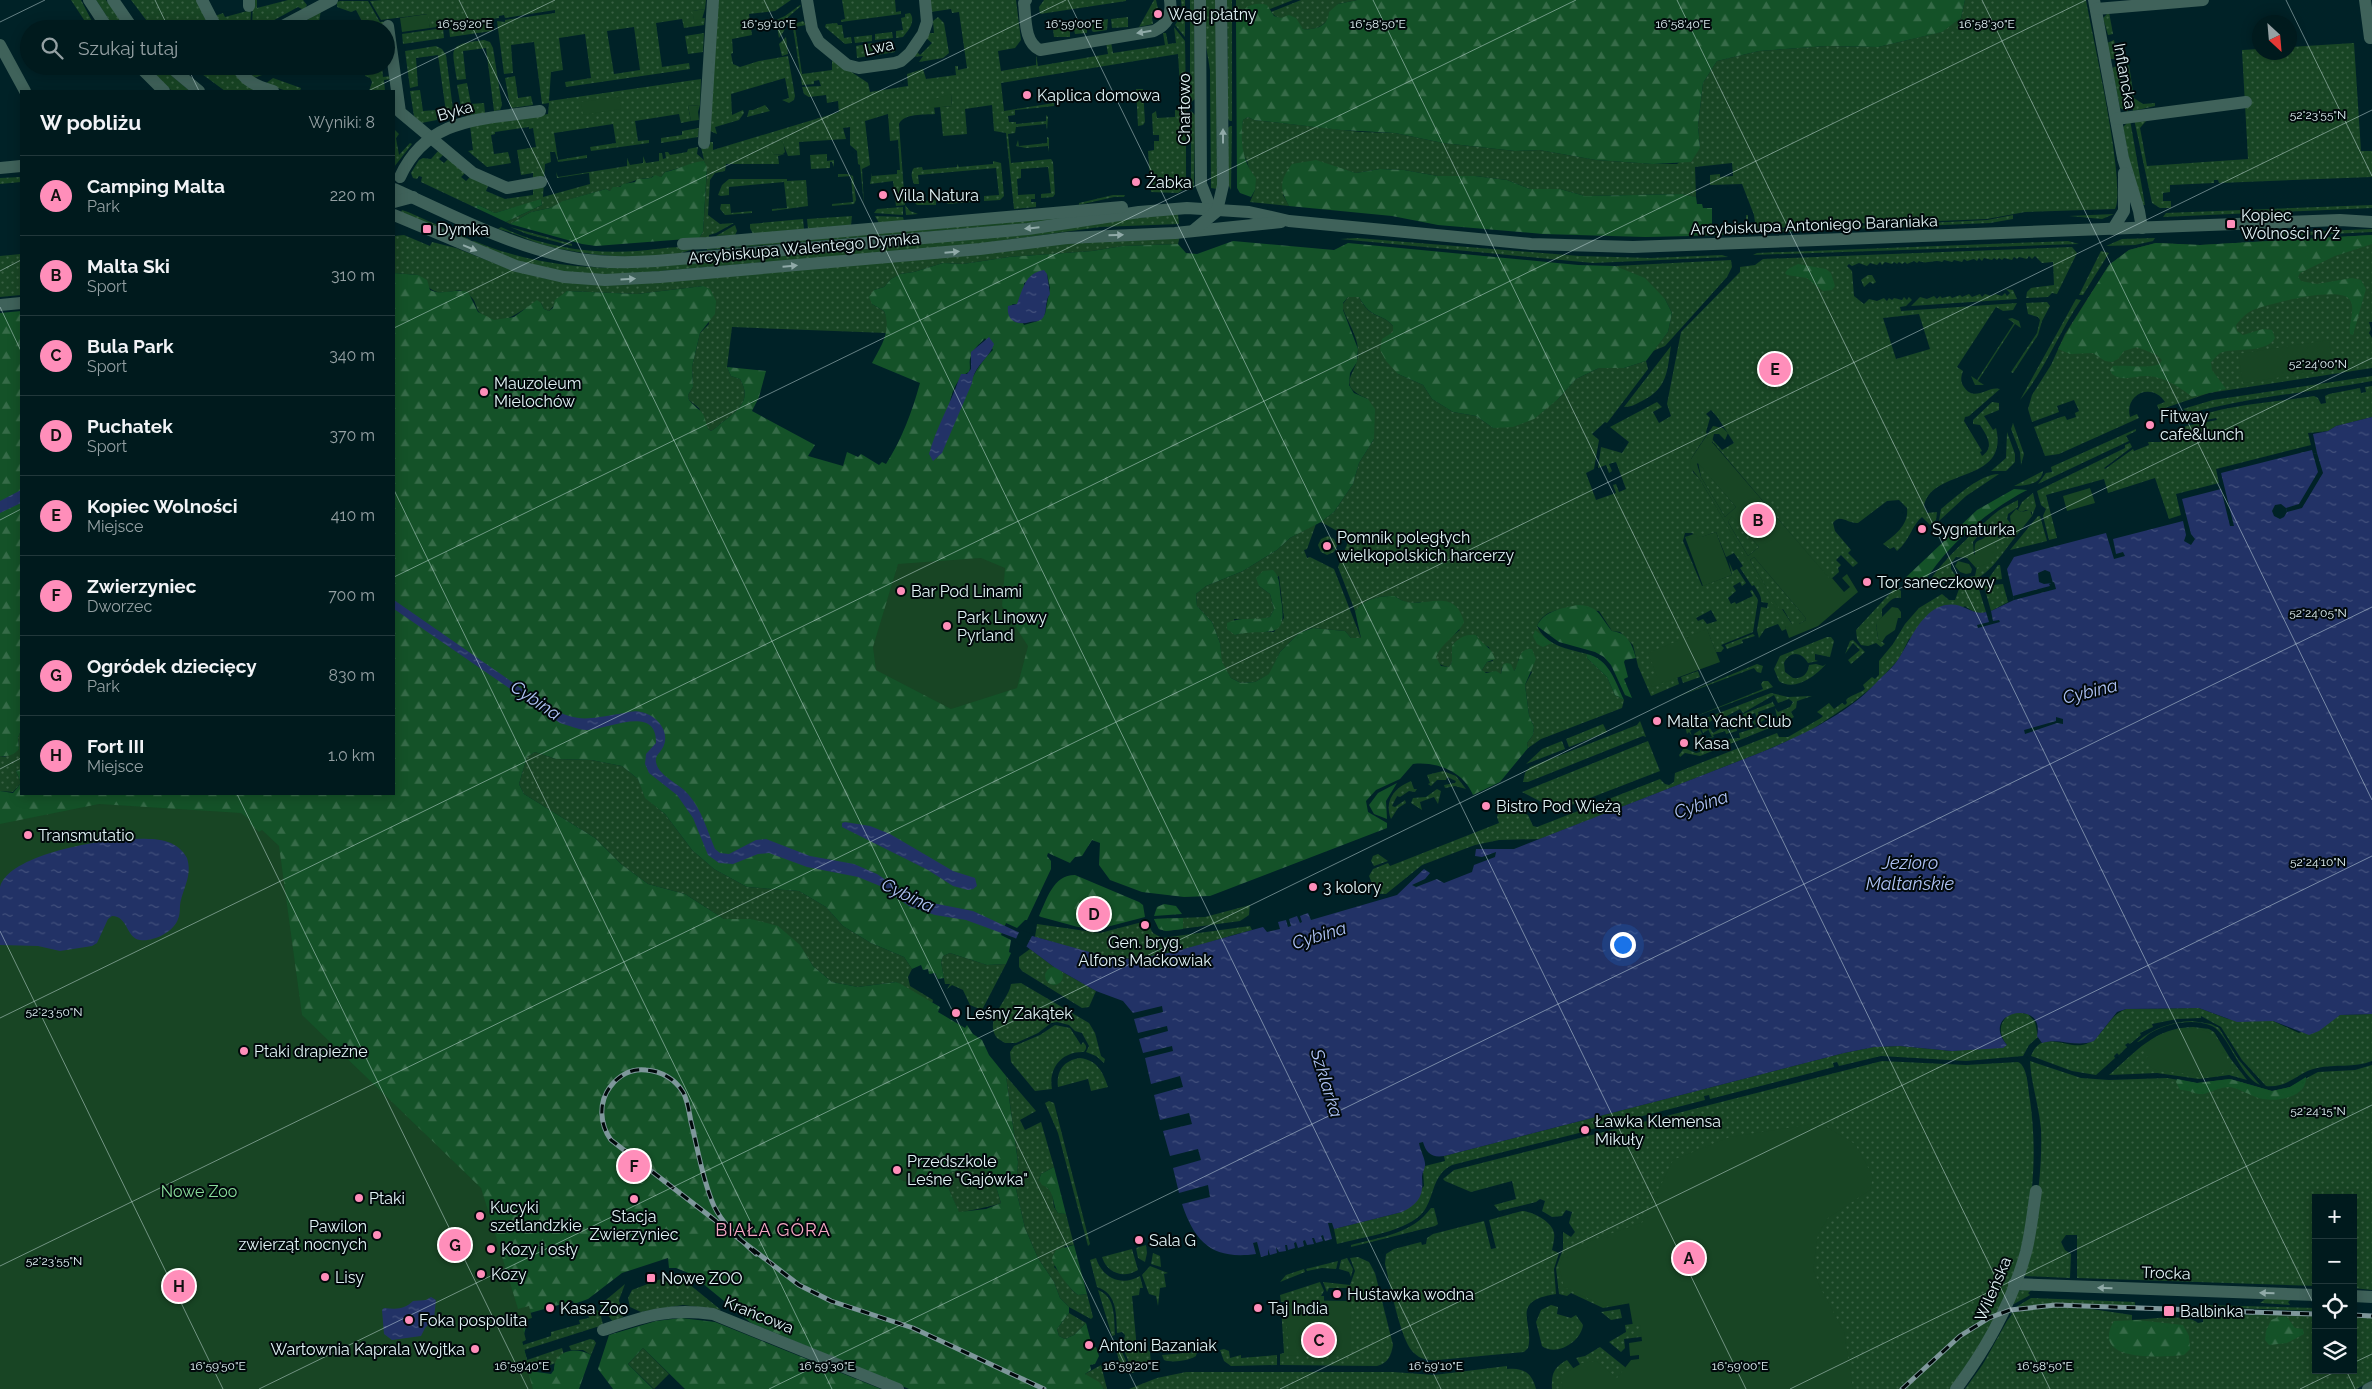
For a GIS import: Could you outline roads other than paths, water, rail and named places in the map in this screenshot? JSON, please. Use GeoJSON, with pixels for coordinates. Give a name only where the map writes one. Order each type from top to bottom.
{"type":"FeatureCollection","features":[{"type":"Feature","properties":{"kind":"street"},"geometry":{"type":"LineString","coordinates":[[90,0],[102,20]]}},
{"type":"Feature","properties":{"kind":"street"},"geometry":{"type":"LineString","coordinates":[[113,0],[127,20]]}},
{"type":"Feature","properties":{"kind":"street"},"geometry":{"type":"LineString","coordinates":[[202,0],[212,20]]}},
{"type":"Feature","properties":{"kind":"street"},"geometry":{"type":"LineString","coordinates":[[290,20],[312,4],[332,0]]}},
{"type":"Feature","properties":{"kind":"street"},"geometry":{"type":"LineString","coordinates":[[704,143],[712,0]]}},
{"type":"Feature","properties":{"kind":"street","name":"Lwa"},"geometry":{"type":"LineString","coordinates":[[807,0],[812,29],[819,42],[847,65],[860,68],[895,63],[901,61],[910,53],[923,34],[927,22],[925,0]]}},
{"type":"Feature","properties":{"kind":"street"},"geometry":{"type":"LineString","coordinates":[[1026,0],[1024,3],[1029,41],[1033,47],[1040,50],[1154,31],[1169,20],[1170,0]]}},
{"type":"Feature","properties":{"kind":"street","name":"Chartowo"},"geometry":{"type":"LineString","coordinates":[[1200,0],[1201,184],[1214,211],[1228,227]]}},
{"type":"Feature","properties":{"kind":"street"},"geometry":{"type":"LineString","coordinates":[[1192,231],[1214,211],[1223,185],[1221,0]]}},
{"type":"Feature","properties":{"kind":"street"},"geometry":{"type":"LineString","coordinates":[[2095,5],[2203,0]]}},
{"type":"Feature","properties":{"kind":"street"},"geometry":{"type":"LineString","coordinates":[[2365,0],[2370,38]]}},
{"type":"Feature","properties":{"kind":"street","name":"Inflancka"},"geometry":{"type":"LineString","coordinates":[[2095,5],[2123,158],[2139,211],[2142,228]]}},
{"type":"Feature","properties":{"kind":"street"},"geometry":{"type":"LineString","coordinates":[[0,44],[24,90]]}},
{"type":"Feature","properties":{"kind":"street"},"geometry":{"type":"LineString","coordinates":[[148,75],[163,90]]}},
{"type":"Feature","properties":{"kind":"street"},"geometry":{"type":"LineString","coordinates":[[180,75],[198,90]]}},
{"type":"Feature","properties":{"kind":"street"},"geometry":{"type":"LineString","coordinates":[[242,75],[251,83],[270,90]]}},
{"type":"Feature","properties":{"kind":"street"},"geometry":{"type":"LineString","coordinates":[[395,75],[400,112],[473,173],[507,188],[541,182]]}},
{"type":"Feature","properties":{"kind":"street"},"geometry":{"type":"LineString","coordinates":[[2116,118],[2246,102]]}},
{"type":"Feature","properties":{"kind":"street","name":"Byka"},"geometry":{"type":"LineString","coordinates":[[397,178],[414,153],[429,137],[438,132],[459,124],[540,111]]}},
{"type":"Feature","properties":{"kind":"street","name":"Inflancka"},"geometry":{"type":"LineString","coordinates":[[2113,229],[2120,219],[2125,206],[2123,158]]}},
{"type":"Feature","properties":{"kind":"street"},"geometry":{"type":"LineString","coordinates":[[0,168],[20,166]]}},
{"type":"Feature","properties":{"kind":"street"},"geometry":{"type":"LineString","coordinates":[[395,202],[413,197],[397,178]]}},
{"type":"Feature","properties":{"kind":"street"},"geometry":{"type":"LineString","coordinates":[[1187,208],[1201,184]]}},
{"type":"Feature","properties":{"kind":"street"},"geometry":{"type":"LineString","coordinates":[[1223,185],[1227,195],[1233,202],[1255,212]]}},
{"type":"Feature","properties":{"kind":"street","name":"Arcybiskupa Walentego Dymka"},"geometry":{"type":"LineString","coordinates":[[395,189],[522,244],[570,258],[613,263],[697,258],[1052,226],[1159,210],[1187,208],[1214,211]]}},
{"type":"Feature","properties":{"kind":"street"},"geometry":{"type":"LineString","coordinates":[[683,244],[707,244],[1075,210],[1145,206],[1159,210]]}},
{"type":"Feature","properties":{"kind":"street","name":"Arcybiskupa Antoniego Baraniaka"},"geometry":{"type":"LineString","coordinates":[[1214,211],[1255,212],[1289,221],[1531,244],[1633,247],[2340,220],[2372,216]]}},
{"type":"Feature","properties":{"kind":"street","name":"Arcybiskupa Walentego Dymka"},"geometry":{"type":"LineString","coordinates":[[395,214],[516,266],[564,277],[605,280],[980,249],[1067,238],[1192,231],[1228,227]]}},
{"type":"Feature","properties":{"kind":"street","name":"Arcybiskupa Antoniego Baraniaka"},"geometry":{"type":"LineString","coordinates":[[2340,220],[2372,222]]}},
{"type":"Feature","properties":{"kind":"street","name":"Arcybiskupa Antoniego Baraniaka"},"geometry":{"type":"LineString","coordinates":[[1228,227],[1289,221]]}},
{"type":"Feature","properties":{"kind":"street"},"geometry":{"type":"LineString","coordinates":[[697,258],[707,244]]}},
{"type":"Feature","properties":{"kind":"street"},"geometry":{"type":"LineString","coordinates":[[0,305],[20,303]]}},
{"type":"Feature","properties":{"kind":"street","name":"Wileńska"},"geometry":{"type":"LineString","coordinates":[[1956,1389],[1976,1361],[1995,1329],[2014,1284],[2030,1235],[2036,1191]]}},
{"type":"Feature","properties":{"kind":"street","name":"Trocka"},"geometry":{"type":"LineString","coordinates":[[2014,1284],[2312,1295]]}},
{"type":"Feature","properties":{"kind":"street"},"geometry":{"type":"LineString","coordinates":[[2357,1296],[2372,1297]]}},
{"type":"Feature","properties":{"kind":"street","name":"Krańcowa"},"geometry":{"type":"LineString","coordinates":[[604,1330],[658,1313],[686,1310],[713,1314],[898,1389]]}},
{"type":"Feature","properties":{"kind":"street"},"geometry":{"type":"LineString","coordinates":[[2368,1389],[2372,1386]]}},
{"type":"Feature","properties":{"kind":"water"},"geometry":{"type":"Polygon","coordinates":[[[1044,270],[1047,274],[1050,294],[1044,316],[1039,321],[1017,323],[1011,319],[1008,306],[1017,304],[1023,287],[1033,274],[1044,270]]]}},
{"type":"Feature","properties":{"kind":"water"},"geometry":{"type":"Polygon","coordinates":[[[989,337],[994,344],[992,349],[973,377],[942,453],[933,461],[929,454],[932,444],[961,374],[967,374],[971,369],[971,352],[989,337]]]}},
{"type":"Feature","properties":{"kind":"water","name":"Jezioro Maltańskie"},"geometry":{"type":"Polygon","coordinates":[[[2372,417],[2372,1014],[2340,1015],[2319,1031],[2309,1035],[2273,1021],[2237,1022],[2199,1008],[2126,1009],[2117,1012],[2094,1041],[2080,1043],[2048,1041],[2042,1043],[2037,1036],[2037,1024],[2032,1017],[2024,1013],[2015,1014],[2006,1017],[2001,1024],[2000,1033],[2007,1045],[2003,1048],[1952,1051],[1900,1046],[1874,1047],[1844,1053],[1444,1156],[1430,1154],[1423,1142],[1419,1143],[1425,1164],[1422,1176],[1422,1190],[1419,1199],[1412,1206],[1402,1212],[1334,1229],[1332,1223],[1328,1223],[1332,1239],[1325,1241],[1323,1235],[1321,1236],[1323,1241],[1316,1243],[1314,1238],[1312,1238],[1314,1244],[1307,1245],[1305,1240],[1303,1241],[1304,1246],[1298,1248],[1296,1242],[1294,1243],[1295,1248],[1288,1250],[1287,1245],[1285,1245],[1286,1251],[1279,1252],[1276,1247],[1277,1253],[1270,1255],[1268,1249],[1268,1255],[1261,1257],[1257,1242],[1253,1243],[1256,1254],[1228,1254],[1217,1251],[1200,1239],[1187,1218],[1182,1204],[1210,1197],[1208,1185],[1179,1193],[1173,1168],[1201,1160],[1198,1149],[1170,1156],[1163,1131],[1192,1124],[1189,1113],[1160,1120],[1154,1095],[1183,1087],[1180,1076],[1151,1084],[1145,1058],[1173,1051],[1172,1046],[1143,1053],[1139,1039],[1168,1031],[1167,1026],[1138,1033],[1134,1019],[1163,1012],[1162,1006],[1133,1013],[1123,1001],[1096,991],[1054,967],[1015,938],[966,920],[935,915],[909,906],[880,886],[858,877],[807,867],[769,853],[758,854],[733,864],[719,863],[708,855],[693,818],[677,795],[649,773],[645,764],[646,754],[656,743],[654,731],[649,724],[640,721],[619,723],[587,730],[560,723],[395,610],[395,601],[548,707],[568,716],[576,718],[598,717],[636,711],[652,717],[661,726],[665,737],[665,743],[656,758],[658,767],[665,776],[684,790],[693,800],[704,820],[715,849],[720,853],[729,854],[756,840],[766,839],[810,856],[854,864],[877,874],[907,894],[927,902],[973,911],[1018,932],[1111,958],[1136,959],[1173,952],[1263,927],[1267,932],[1280,929],[1278,922],[1286,920],[1288,927],[1291,926],[1289,919],[1297,916],[1300,923],[1302,922],[1300,916],[1308,913],[1311,920],[1397,895],[1424,869],[1430,873],[1425,879],[1412,885],[1416,887],[1437,879],[1444,883],[1472,872],[1474,865],[1495,857],[1496,852],[1482,857],[1475,856],[1476,849],[1514,849],[1762,752],[1808,731],[1851,705],[1891,668],[1920,623],[1939,607],[1954,605],[1976,612],[1986,612],[1989,622],[1977,625],[1978,628],[2000,622],[1999,620],[1993,621],[1991,611],[2014,600],[2007,569],[2014,557],[2106,533],[2114,559],[2125,556],[2123,552],[2116,554],[2113,539],[2183,521],[2186,535],[2184,541],[2191,545],[2195,539],[2191,534],[2182,499],[2221,489],[2230,526],[2234,526],[2221,473],[2312,450],[2313,454],[2317,453],[2313,434],[2328,431],[2336,426],[2372,417]],[[2281,504],[2275,505],[2272,511],[2274,516],[2280,519],[2284,517],[2287,512],[2286,508],[2281,504]],[[2045,570],[2038,573],[2039,582],[2044,584],[2053,583],[2050,572],[2045,570]],[[2056,717],[2056,721],[2024,730],[2025,734],[2057,723],[2063,724],[2063,719],[2056,717]]]}},
{"type":"Feature","properties":{"kind":"water"},"geometry":{"type":"Polygon","coordinates":[[[20,491],[20,503],[0,513],[0,501],[20,491]]]}},
{"type":"Feature","properties":{"kind":"water"},"geometry":{"type":"Polygon","coordinates":[[[842,823],[870,826],[890,834],[953,871],[975,878],[977,886],[968,890],[953,886],[928,870],[842,827],[842,823]]]}},
{"type":"Feature","properties":{"kind":"water"},"geometry":{"type":"Polygon","coordinates":[[[124,839],[150,839],[168,842],[175,845],[187,858],[189,869],[180,902],[179,917],[176,924],[168,932],[157,938],[140,940],[132,935],[121,919],[112,916],[108,919],[97,943],[92,946],[60,951],[38,946],[0,945],[0,887],[7,876],[19,866],[54,852],[94,843],[124,839]]]}},
{"type":"Feature","properties":{"kind":"water"},"geometry":{"type":"Polygon","coordinates":[[[431,1297],[436,1300],[434,1319],[425,1328],[421,1336],[392,1340],[384,1334],[382,1310],[384,1308],[400,1308],[413,1301],[426,1300],[431,1297]]]}},
{"type":"Feature","properties":{"kind":"railway"},"geometry":{"type":"LineString","coordinates":[[756,1254],[738,1238],[727,1226],[714,1206],[703,1175],[685,1095],[680,1087],[667,1076],[652,1071],[635,1070],[621,1076],[606,1093],[602,1107],[603,1121],[611,1140],[799,1285],[831,1301],[913,1328],[1044,1389]]}},
{"type":"Feature","properties":{"kind":"railway"},"geometry":{"type":"LineString","coordinates":[[1902,1389],[1960,1336],[1989,1318],[2010,1310],[2056,1305],[2253,1312]]}},
{"type":"Feature","properties":{"kind":"railway"},"geometry":{"type":"LineString","coordinates":[[2246,1312],[2312,1314]]}},
{"type":"Feature","properties":{"kind":"railway"},"geometry":{"type":"LineString","coordinates":[[2357,1315],[2372,1316]]}},
{"type":"Feature","properties":{"kind":"place","name":"Wagi płatny"},"geometry":{"type":"Point","coordinates":[1158,14]}},
{"type":"Feature","properties":{"kind":"place","name":"Kaplica domowa"},"geometry":{"type":"Point","coordinates":[1027,95]}},
{"type":"Feature","properties":{"kind":"place","name":"Żabka"},"geometry":{"type":"Point","coordinates":[1136,182]}},
{"type":"Feature","properties":{"kind":"place","name":"Villa Natura"},"geometry":{"type":"Point","coordinates":[883,195]}},
{"type":"Feature","properties":{"kind":"place","name":"Kopiec Wolności n/ż"},"geometry":{"type":"Point","coordinates":[2231,224]}},
{"type":"Feature","properties":{"kind":"place","name":"Dymka"},"geometry":{"type":"Point","coordinates":[427,229]}},
{"type":"Feature","properties":{"kind":"place","name":"Kopiec Wolności"},"geometry":{"type":"Point","coordinates":[1775,369]}},
{"type":"Feature","properties":{"kind":"place","name":"Mauzoleum Mielochów"},"geometry":{"type":"Point","coordinates":[484,392]}},
{"type":"Feature","properties":{"kind":"place","name":"Fitway cafe&lunch"},"geometry":{"type":"Point","coordinates":[2150,425]}},
{"type":"Feature","properties":{"kind":"place","name":"Malta Ski"},"geometry":{"type":"Point","coordinates":[1758,520]}},
{"type":"Feature","properties":{"kind":"place","name":"Sygnaturka"},"geometry":{"type":"Point","coordinates":[1922,529]}},
{"type":"Feature","properties":{"kind":"place","name":"Pomnik poległych wielkopolskich harcerzy"},"geometry":{"type":"Point","coordinates":[1327,546]}},
{"type":"Feature","properties":{"kind":"place","name":"Tor saneczkowy"},"geometry":{"type":"Point","coordinates":[1867,582]}},
{"type":"Feature","properties":{"kind":"place","name":"Bar Pod Linami"},"geometry":{"type":"Point","coordinates":[901,591]}},
{"type":"Feature","properties":{"kind":"place","name":"Park Linowy Pyrland"},"geometry":{"type":"Point","coordinates":[947,626]}},
{"type":"Feature","properties":{"kind":"place","name":"Malta Yacht Club"},"geometry":{"type":"Point","coordinates":[1657,721]}},
{"type":"Feature","properties":{"kind":"place","name":"Kasa"},"geometry":{"type":"Point","coordinates":[1684,743]}},
{"type":"Feature","properties":{"kind":"place","name":"Bistro Pod Wieżą"},"geometry":{"type":"Point","coordinates":[1486,806]}},
{"type":"Feature","properties":{"kind":"place","name":"Transmutatio"},"geometry":{"type":"Point","coordinates":[28,835]}},
{"type":"Feature","properties":{"kind":"place","name":"3 kolory"},"geometry":{"type":"Point","coordinates":[1313,887]}},
{"type":"Feature","properties":{"kind":"place","name":"Puchatek"},"geometry":{"type":"Point","coordinates":[1094,914]}},
{"type":"Feature","properties":{"kind":"place","name":"Gen. bryg. Alfons Maćkowiak"},"geometry":{"type":"Point","coordinates":[1145,925]}},
{"type":"Feature","properties":{"kind":"place","name":"Leśny Zakątek"},"geometry":{"type":"Point","coordinates":[956,1013]}},
{"type":"Feature","properties":{"kind":"place","name":"Ptaki drapieżne"},"geometry":{"type":"Point","coordinates":[244,1051]}},
{"type":"Feature","properties":{"kind":"place","name":"Ławka Klemensa Mikuły"},"geometry":{"type":"Point","coordinates":[1585,1130]}},
{"type":"Feature","properties":{"kind":"place","name":"Zwierzyniec"},"geometry":{"type":"Point","coordinates":[634,1166]}},
{"type":"Feature","properties":{"kind":"place","name":"Przedszkole Leśne \"Gajówka\""},"geometry":{"type":"Point","coordinates":[897,1170]}},
{"type":"Feature","properties":{"kind":"place","name":"Ptaki"},"geometry":{"type":"Point","coordinates":[359,1198]}},
{"type":"Feature","properties":{"kind":"place","name":"Stacja Zwierzyniec"},"geometry":{"type":"Point","coordinates":[634,1199]}},
{"type":"Feature","properties":{"kind":"place","name":"Kucyki szetlandzkie"},"geometry":{"type":"Point","coordinates":[480,1216]}},
{"type":"Feature","properties":{"kind":"place","name":"Pawilon zwierząt nocnych"},"geometry":{"type":"Point","coordinates":[377,1235]}},
{"type":"Feature","properties":{"kind":"place","name":"Sala G"},"geometry":{"type":"Point","coordinates":[1139,1240]}},
{"type":"Feature","properties":{"kind":"place","name":"Ogródek dziecięcy"},"geometry":{"type":"Point","coordinates":[455,1245]}},
{"type":"Feature","properties":{"kind":"place","name":"Kozy i osły"},"geometry":{"type":"Point","coordinates":[491,1249]}},
{"type":"Feature","properties":{"kind":"place","name":"Camping Malta"},"geometry":{"type":"Point","coordinates":[1689,1258]}},
{"type":"Feature","properties":{"kind":"place","name":"Kozy"},"geometry":{"type":"Point","coordinates":[481,1274]}},
{"type":"Feature","properties":{"kind":"place","name":"Lisy"},"geometry":{"type":"Point","coordinates":[325,1277]}},
{"type":"Feature","properties":{"kind":"place","name":"Nowe ZOO"},"geometry":{"type":"Point","coordinates":[651,1278]}},
{"type":"Feature","properties":{"kind":"place","name":"Fort III"},"geometry":{"type":"Point","coordinates":[179,1286]}},
{"type":"Feature","properties":{"kind":"place","name":"Huśtawka wodna"},"geometry":{"type":"Point","coordinates":[1337,1294]}},
{"type":"Feature","properties":{"kind":"place","name":"Kasa Zoo"},"geometry":{"type":"Point","coordinates":[550,1308]}},
{"type":"Feature","properties":{"kind":"place","name":"Taj India"},"geometry":{"type":"Point","coordinates":[1258,1308]}},
{"type":"Feature","properties":{"kind":"place","name":"Balbinka"},"geometry":{"type":"Point","coordinates":[2169,1311]}},
{"type":"Feature","properties":{"kind":"place","name":"Foka pospolita"},"geometry":{"type":"Point","coordinates":[409,1320]}},
{"type":"Feature","properties":{"kind":"place","name":"Bula Park"},"geometry":{"type":"Point","coordinates":[1319,1340]}},
{"type":"Feature","properties":{"kind":"place","name":"Antoni Bazaniak"},"geometry":{"type":"Point","coordinates":[1089,1345]}},
{"type":"Feature","properties":{"kind":"place","name":"Wartownia Kaprala Wojtka"},"geometry":{"type":"Point","coordinates":[475,1349]}},
{"type":"Feature","properties":{"kind":"district","name":"BIAŁA GÓRA"},"geometry":{"type":"Point","coordinates":[773,1229]}},
{"type":"Feature","properties":{"kind":"water label","name":"Cybina"},"geometry":{"type":"Point","coordinates":[2090,691]}},
{"type":"Feature","properties":{"kind":"water label","name":"Cybina"},"geometry":{"type":"Point","coordinates":[536,700]}},
{"type":"Feature","properties":{"kind":"water label","name":"Cybina"},"geometry":{"type":"Point","coordinates":[1701,804]}},
{"type":"Feature","properties":{"kind":"water label","name":"Cybina"},"geometry":{"type":"Point","coordinates":[908,895]}},
{"type":"Feature","properties":{"kind":"water label","name":"Cybina"},"geometry":{"type":"Point","coordinates":[1319,935]}},
{"type":"Feature","properties":{"kind":"water label","name":"Szklarka"},"geometry":{"type":"Point","coordinates":[1327,1083]}},
{"type":"Feature","properties":{"kind":"park label","name":"Nowe Zoo"},"geometry":{"type":"Point","coordinates":[199,1191]}}]}
